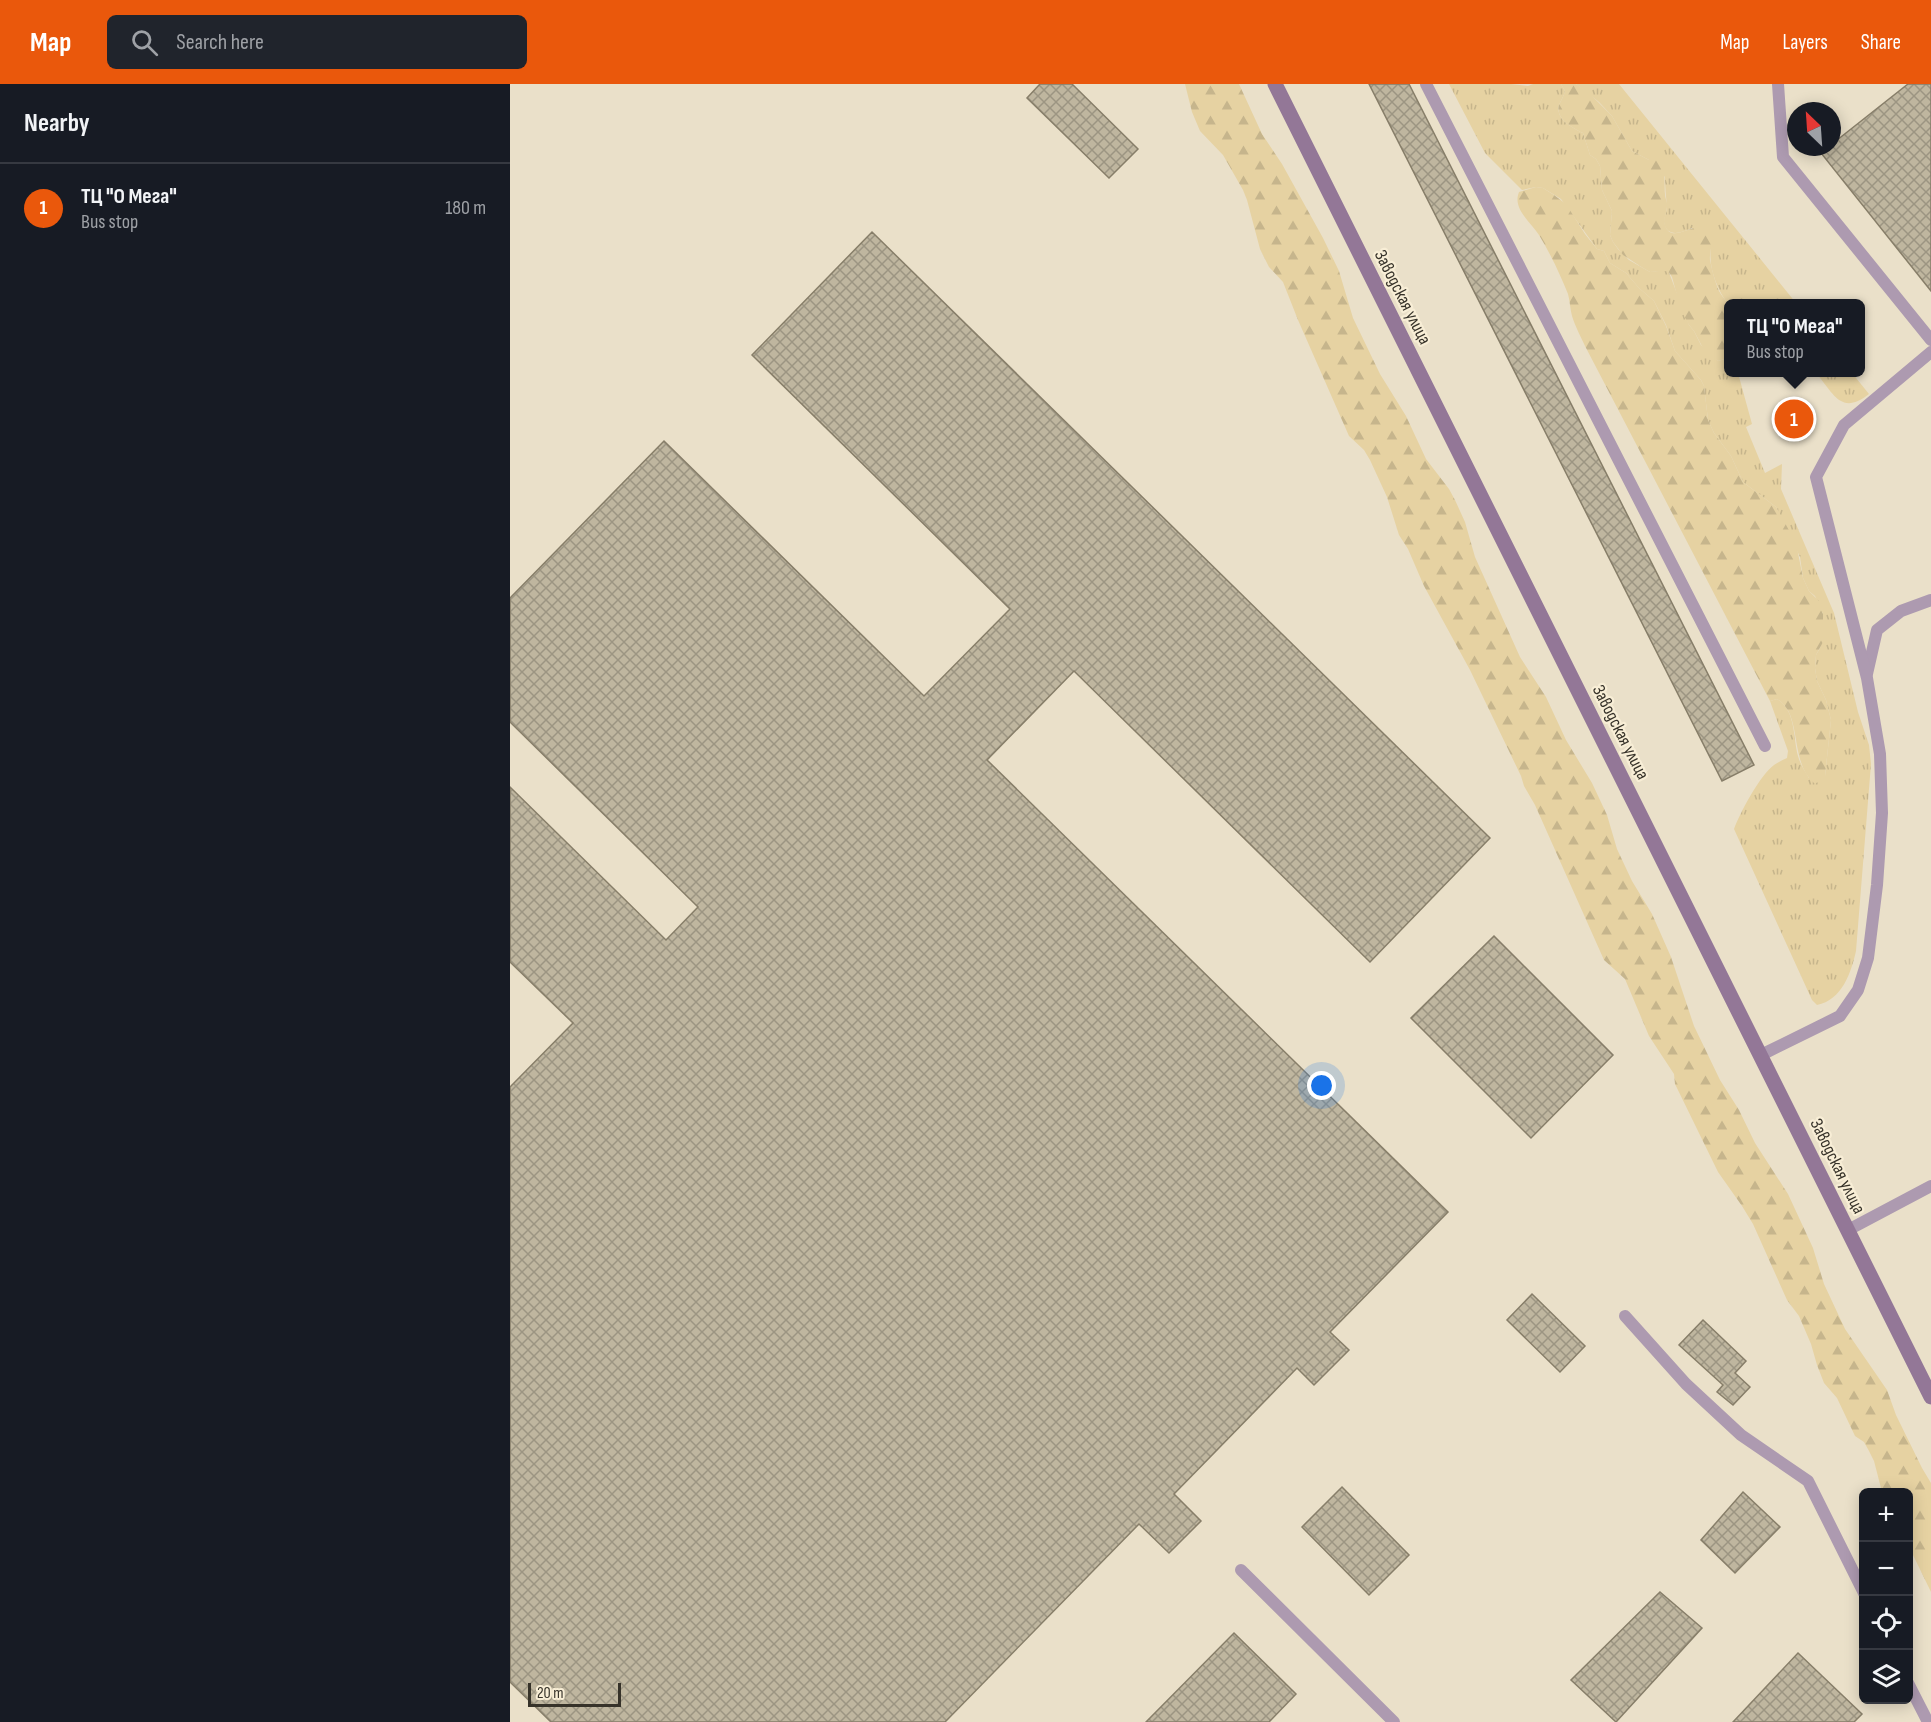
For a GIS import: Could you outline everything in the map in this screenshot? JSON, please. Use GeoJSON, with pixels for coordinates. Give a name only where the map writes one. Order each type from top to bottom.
{"type":"FeatureCollection","features":[{"type":"Feature","properties":{"kind":"street","name":"Заводская улица"},"geometry":{"type":"LineString","coordinates":[[1275,84],[1931,1397]]}},
{"type":"Feature","properties":{"kind":"lane"},"geometry":{"type":"LineString","coordinates":[[1426,84],[1765,746]]}},
{"type":"Feature","properties":{"kind":"lane"},"geometry":{"type":"LineString","coordinates":[[1778,84],[1783,157],[1931,340]]}},
{"type":"Feature","properties":{"kind":"lane"},"geometry":{"type":"LineString","coordinates":[[1761,1055],[1840,1016],[1858,990],[1868,958],[1877,885],[1882,813],[1880,754],[1867,678],[1816,477],[1844,425],[1931,352]]}},
{"type":"Feature","properties":{"kind":"lane"},"geometry":{"type":"LineString","coordinates":[[1867,678],[1877,630],[1901,611],[1931,600]]}},
{"type":"Feature","properties":{"kind":"lane"},"geometry":{"type":"LineString","coordinates":[[1848,1230],[1931,1186]]}},
{"type":"Feature","properties":{"kind":"lane"},"geometry":{"type":"LineString","coordinates":[[1625,1316],[1686,1384],[1741,1435],[1808,1481],[1859,1585]]}},
{"type":"Feature","properties":{"kind":"lane"},"geometry":{"type":"LineString","coordinates":[[1241,1570],[1394,1722]]}},
{"type":"Feature","properties":{"kind":"lane"},"geometry":{"type":"LineString","coordinates":[[1913,1693],[1928,1722]]}},
{"type":"Feature","properties":{"kind":"green space"},"geometry":{"type":"Polygon","coordinates":[[[1185,84],[1239,84],[1262,134],[1282,164],[1323,238],[1339,271],[1353,318],[1380,374],[1406,416],[1426,459],[1455,500],[1465,522],[1475,557],[1520,657],[1546,697],[1566,740],[1592,783],[1607,815],[1617,849],[1632,881],[1652,914],[1671,957],[1694,1026],[1720,1080],[1739,1110],[1755,1143],[1788,1194],[1813,1248],[1824,1284],[1845,1329],[1887,1390],[1896,1415],[1931,1483],[1931,1592],[1913,1555],[1913,1488],[1881,1488],[1869,1451],[1864,1442],[1855,1436],[1837,1398],[1824,1383],[1799,1316],[1787,1300],[1753,1224],[1718,1172],[1675,1084],[1674,1074],[1649,1036],[1625,979],[1604,960],[1535,805],[1470,670],[1399,535],[1387,497],[1370,460],[1364,450],[1349,436],[1283,282],[1269,267],[1260,249],[1243,190],[1223,155],[1200,131],[1192,112],[1185,84]]]}},
{"type":"Feature","properties":{"kind":"green space"},"geometry":{"type":"Polygon","coordinates":[[[1449,84],[1528,86],[1561,84],[1565,91],[1559,105],[1560,115],[1562,119],[1583,133],[1590,155],[1600,166],[1602,190],[1612,211],[1610,235],[1613,242],[1629,260],[1650,272],[1668,270],[1689,325],[1701,345],[1718,361],[1724,359],[1724,377],[1739,377],[1752,424],[1746,427],[1765,473],[1782,464],[1781,489],[1834,613],[1858,712],[1869,745],[1871,764],[1856,951],[1844,984],[1833,998],[1826,1002],[1817,1005],[1812,1000],[1734,829],[1757,785],[1774,765],[1787,758],[1788,751],[1770,701],[1777,699],[1788,710],[1799,759],[1809,778],[1825,776],[1831,720],[1826,700],[1817,681],[1815,668],[1816,655],[1823,635],[1823,614],[1803,578],[1800,557],[1776,507],[1743,482],[1731,456],[1714,433],[1708,420],[1704,386],[1675,351],[1654,301],[1626,273],[1610,263],[1604,251],[1597,249],[1561,199],[1543,188],[1522,190],[1485,153],[1449,84]]]}},
{"type":"Feature","properties":{"kind":"green space"},"geometry":{"type":"Polygon","coordinates":[[[1561,84],[1576,84],[1589,93],[1612,116],[1632,151],[1660,163],[1664,175],[1667,205],[1665,225],[1668,231],[1679,233],[1698,228],[1709,233],[1712,240],[1710,260],[1719,291],[1724,299],[1724,359],[1718,361],[1705,352],[1681,310],[1672,277],[1668,271],[1650,272],[1623,255],[1613,242],[1610,235],[1612,211],[1602,190],[1600,166],[1590,155],[1583,133],[1562,119],[1558,110],[1565,91],[1561,84]]]}},
{"type":"Feature","properties":{"kind":"green space"},"geometry":{"type":"Polygon","coordinates":[[[1576,84],[1619,84],[1793,299],[1725,299],[1714,278],[1711,248],[1692,228],[1675,233],[1665,227],[1667,207],[1665,177],[1649,160],[1632,151],[1612,116],[1599,102],[1576,84]]]}},
{"type":"Feature","properties":{"kind":"green space"},"geometry":{"type":"Polygon","coordinates":[[[1536,187],[1543,188],[1566,204],[1597,249],[1604,251],[1610,263],[1626,273],[1654,301],[1675,351],[1704,386],[1708,420],[1714,433],[1731,456],[1743,482],[1776,507],[1796,543],[1803,578],[1809,591],[1819,601],[1823,614],[1823,642],[1816,655],[1815,668],[1817,681],[1826,700],[1831,720],[1823,782],[1814,783],[1806,774],[1801,763],[1794,727],[1785,706],[1777,699],[1770,701],[1585,346],[1573,320],[1568,294],[1558,271],[1539,235],[1523,215],[1518,204],[1519,192],[1536,187]]]}},
{"type":"Feature","properties":{"kind":"green space"},"geometry":{"type":"Polygon","coordinates":[[[1819,377],[1855,377],[1869,394],[1851,403],[1845,403],[1833,395],[1819,377]]]}},
{"type":"Feature","properties":{"kind":"building"},"geometry":{"type":"Polygon","coordinates":[[[1040,84],[1072,84],[1138,149],[1109,178],[1027,98],[1040,84]]]}},
{"type":"Feature","properties":{"kind":"building"},"geometry":{"type":"Polygon","coordinates":[[[1369,84],[1409,84],[1754,765],[1722,781],[1369,84]]]}},
{"type":"Feature","properties":{"kind":"building"},"geometry":{"type":"Polygon","coordinates":[[[1908,84],[1931,84],[1931,291],[1823,156],[1841,156],[1841,137],[1908,84]]]}},
{"type":"Feature","properties":{"kind":"building"},"geometry":{"type":"Polygon","coordinates":[[[872,232],[1490,838],[1370,962],[1074,671],[987,760],[1448,1212],[1330,1332],[1349,1350],[1314,1385],[1297,1368],[1174,1494],[1201,1521],[1169,1553],[1139,1524],[945,1722],[551,1722],[510,1682],[510,1087],[573,1023],[510,962],[510,787],[666,940],[698,907],[510,722],[510,598],[664,441],[924,696],[1010,609],[752,355],[872,232]]]}},
{"type":"Feature","properties":{"kind":"building"},"geometry":{"type":"Polygon","coordinates":[[[1494,936],[1613,1055],[1531,1138],[1411,1018],[1494,936]]]}},
{"type":"Feature","properties":{"kind":"building"},"geometry":{"type":"Polygon","coordinates":[[[1532,1294],[1585,1346],[1560,1372],[1507,1320],[1532,1294]]]}},
{"type":"Feature","properties":{"kind":"building"},"geometry":{"type":"Polygon","coordinates":[[[1703,1320],[1746,1361],[1735,1373],[1750,1387],[1733,1405],[1717,1392],[1723,1385],[1679,1345],[1703,1320]]]}},
{"type":"Feature","properties":{"kind":"building"},"geometry":{"type":"Polygon","coordinates":[[[1342,1487],[1409,1555],[1369,1595],[1302,1527],[1342,1487]]]}},
{"type":"Feature","properties":{"kind":"building"},"geometry":{"type":"Polygon","coordinates":[[[1743,1492],[1780,1527],[1735,1573],[1701,1540],[1743,1492]]]}},
{"type":"Feature","properties":{"kind":"building"},"geometry":{"type":"Polygon","coordinates":[[[1660,1592],[1702,1628],[1616,1722],[1571,1680],[1660,1592]]]}},
{"type":"Feature","properties":{"kind":"building"},"geometry":{"type":"Polygon","coordinates":[[[1234,1633],[1296,1694],[1269,1722],[1146,1722],[1234,1633]]]}},
{"type":"Feature","properties":{"kind":"building"},"geometry":{"type":"Polygon","coordinates":[[[1798,1653],[1862,1714],[1854,1722],[1733,1722],[1798,1653]]]}},
{"type":"Feature","properties":{"kind":"place","name":"ТЦ \"О Мега\""},"geometry":{"type":"Point","coordinates":[1794,419]}}]}
